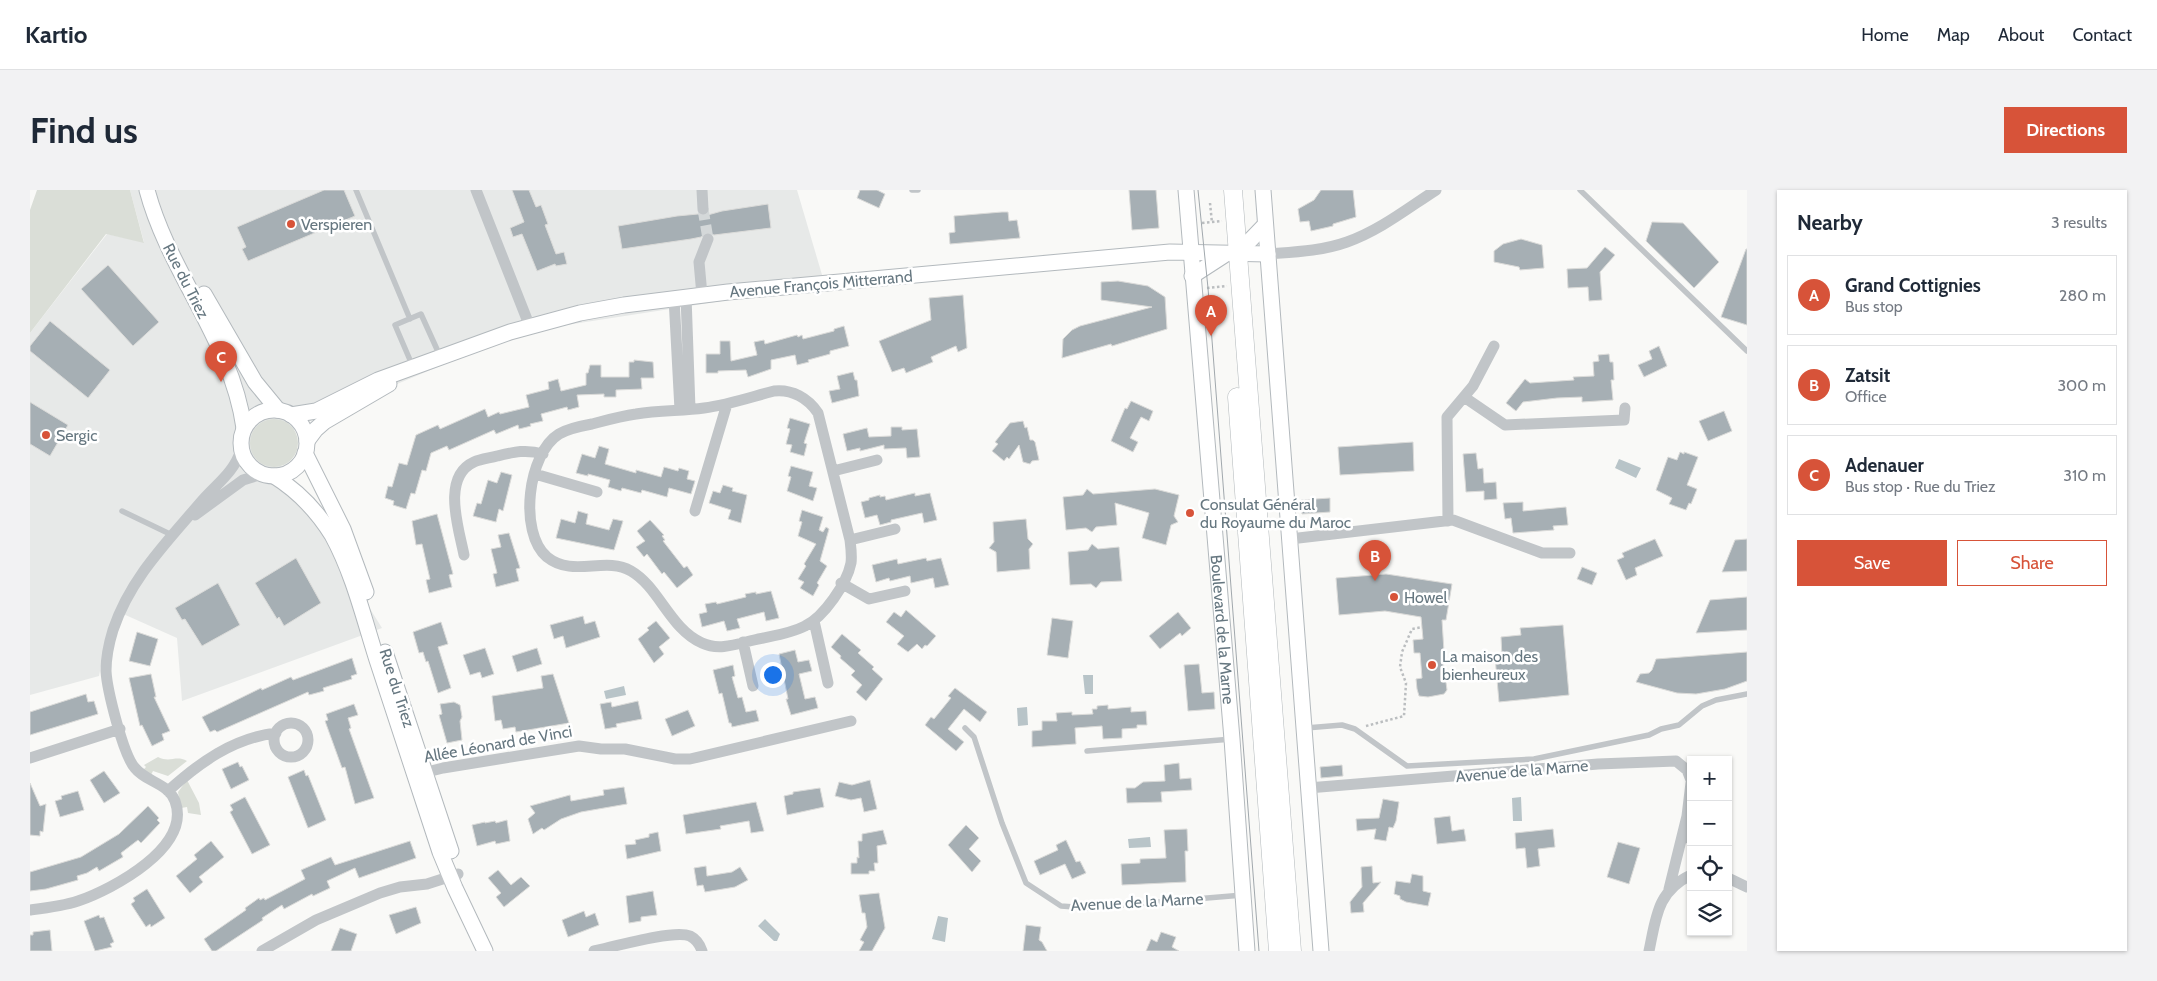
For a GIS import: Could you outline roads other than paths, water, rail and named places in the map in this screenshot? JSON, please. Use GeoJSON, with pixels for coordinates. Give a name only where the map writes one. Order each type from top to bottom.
{"type":"FeatureCollection","features":[{"type":"Feature","properties":{"kind":"main road","name":"Boulevard de la Marne"},"geometry":{"type":"LineString","coordinates":[[1233,190],[1232,254],[1278,951]]}},
{"type":"Feature","properties":{"kind":"main road","name":"Boulevard de la Marne"},"geometry":{"type":"LineString","coordinates":[[1216,196],[1232,254],[1292,951]]}},
{"type":"Feature","properties":{"kind":"street","name":"Rue du Triez"},"geometry":{"type":"LineString","coordinates":[[147,190],[157,222],[207,321],[224,360],[239,402],[244,428]]}},
{"type":"Feature","properties":{"kind":"street","name":"Rue du Triez"},"geometry":{"type":"LineString","coordinates":[[157,190],[170,225],[212,309],[260,390],[285,413]]}},
{"type":"Feature","properties":{"kind":"street"},"geometry":{"type":"LineString","coordinates":[[476,190],[530,327]]}},
{"type":"Feature","properties":{"kind":"street"},"geometry":{"type":"LineString","coordinates":[[702,190],[704,209]]}},
{"type":"Feature","properties":{"kind":"street","name":"Boulevard de la Marne"},"geometry":{"type":"LineString","coordinates":[[1186,190],[1232,739],[1247,951]]}},
{"type":"Feature","properties":{"kind":"street"},"geometry":{"type":"LineString","coordinates":[[1263,190],[1321,951]]}},
{"type":"Feature","properties":{"kind":"street"},"geometry":{"type":"LineString","coordinates":[[1232,254],[1268,254],[1310,250],[1346,243],[1370,231],[1436,190]]}},
{"type":"Feature","properties":{"kind":"street"},"geometry":{"type":"LineString","coordinates":[[1192,276],[1232,254],[1265,225]]}},
{"type":"Feature","properties":{"kind":"street"},"geometry":{"type":"LineString","coordinates":[[702,295],[699,262],[708,239]]}},
{"type":"Feature","properties":{"kind":"street","name":"Avenue François Mitterrand"},"geometry":{"type":"LineString","coordinates":[[285,413],[316,411],[367,385],[414,369],[441,357],[530,327],[602,309],[680,297],[1190,251],[1232,254]]}},
{"type":"Feature","properties":{"kind":"street"},"geometry":{"type":"LineString","coordinates":[[680,297],[685,409]]}},
{"type":"Feature","properties":{"kind":"street"},"geometry":{"type":"LineString","coordinates":[[1448,521],[1447,417],[1473,386],[1494,346]]}},
{"type":"Feature","properties":{"kind":"street","name":"Avenue François Mitterrand"},"geometry":{"type":"LineString","coordinates":[[306,447],[316,429],[324,422],[414,369]]}},
{"type":"Feature","properties":{"kind":"street"},"geometry":{"type":"LineString","coordinates":[[781,391],[803,398],[818,413],[850,540],[851,561],[842,584],[824,611],[814,621],[801,628],[716,647],[696,640],[678,624],[641,579],[630,570],[616,566],[576,568],[562,565],[548,558],[536,541],[529,515],[529,500],[535,474],[543,454],[554,438],[575,428],[628,415],[727,404],[781,391]]}},
{"type":"Feature","properties":{"kind":"street"},"geometry":{"type":"LineString","coordinates":[[1464,397],[1505,425],[1624,420],[1625,408]]}},
{"type":"Feature","properties":{"kind":"street"},"geometry":{"type":"LineString","coordinates":[[695,511],[727,404]]}},
{"type":"Feature","properties":{"kind":"street"},"geometry":{"type":"LineString","coordinates":[[187,520],[215,502],[243,480],[284,474],[293,470],[301,462],[306,447],[303,428],[285,413],[258,414],[244,428],[241,441],[242,450],[250,466],[268,475]]}},
{"type":"Feature","properties":{"kind":"street","name":"Rue du Triez"},"geometry":{"type":"LineString","coordinates":[[306,447],[349,544],[420,774]]}},
{"type":"Feature","properties":{"kind":"street"},"geometry":{"type":"LineString","coordinates":[[30,910],[62,906],[98,893],[124,879],[158,853],[170,840],[176,824],[176,808],[168,791],[141,775],[129,758],[106,672],[107,658],[112,635],[124,603],[138,577],[172,535],[234,468],[242,450]]}},
{"type":"Feature","properties":{"kind":"street"},"geometry":{"type":"LineString","coordinates":[[464,555],[454,494],[456,483],[461,473],[474,462],[519,451],[532,451],[543,454]]}},
{"type":"Feature","properties":{"kind":"street"},"geometry":{"type":"LineString","coordinates":[[833,471],[877,460]]}},
{"type":"Feature","properties":{"kind":"street"},"geometry":{"type":"LineString","coordinates":[[535,474],[596,492]]}},
{"type":"Feature","properties":{"kind":"street","name":"Rue du Triez"},"geometry":{"type":"LineString","coordinates":[[268,475],[296,492],[312,508],[336,544],[420,774],[454,875],[485,951]]}},
{"type":"Feature","properties":{"kind":"street"},"geometry":{"type":"LineString","coordinates":[[1290,539],[1453,520],[1542,553],[1570,553]]}},
{"type":"Feature","properties":{"kind":"street"},"geometry":{"type":"LineString","coordinates":[[850,540],[895,529]]}},
{"type":"Feature","properties":{"kind":"street"},"geometry":{"type":"LineString","coordinates":[[842,584],[869,599],[905,591]]}},
{"type":"Feature","properties":{"kind":"street"},"geometry":{"type":"LineString","coordinates":[[814,621],[828,683]]}},
{"type":"Feature","properties":{"kind":"street"},"geometry":{"type":"LineString","coordinates":[[743,642],[752,686]]}},
{"type":"Feature","properties":{"kind":"street","name":"Allée Léonard de Vinci"},"geometry":{"type":"LineString","coordinates":[[420,774],[579,746],[601,749],[625,749],[690,759],[852,721]]}},
{"type":"Feature","properties":{"kind":"street"},"geometry":{"type":"LineString","coordinates":[[30,758],[120,729]]}},
{"type":"Feature","properties":{"kind":"street"},"geometry":{"type":"LineString","coordinates":[[168,791],[193,768],[210,757],[246,739],[276,733]]}},
{"type":"Feature","properties":{"kind":"street","name":"Avenue de la Marne"},"geometry":{"type":"LineString","coordinates":[[1308,788],[1598,764],[1676,761],[1687,769]]}},
{"type":"Feature","properties":{"kind":"street"},"geometry":{"type":"LineString","coordinates":[[1648,951],[1658,910],[1669,890],[1687,816]]}},
{"type":"Feature","properties":{"kind":"street"},"geometry":{"type":"LineString","coordinates":[[262,951],[325,916],[380,893],[427,884],[454,875]]}},
{"type":"Feature","properties":{"kind":"street"},"geometry":{"type":"LineString","coordinates":[[1669,890],[1687,878]]}},
{"type":"Feature","properties":{"kind":"street"},"geometry":{"type":"LineString","coordinates":[[1732,880],[1747,887]]}},
{"type":"Feature","properties":{"kind":"street"},"geometry":{"type":"LineString","coordinates":[[594,951],[640,940],[682,935],[694,938],[702,951]]}},
{"type":"Feature","properties":{"kind":"lane"},"geometry":{"type":"LineString","coordinates":[[356,190],[410,319]]}},
{"type":"Feature","properties":{"kind":"lane"},"geometry":{"type":"LineString","coordinates":[[912,190],[918,190]]}},
{"type":"Feature","properties":{"kind":"lane"},"geometry":{"type":"LineString","coordinates":[[1580,190],[1747,351]]}},
{"type":"Feature","properties":{"kind":"lane"},"geometry":{"type":"LineString","coordinates":[[414,369],[394,325],[421,314],[441,357]]}},
{"type":"Feature","properties":{"kind":"lane"},"geometry":{"type":"LineString","coordinates":[[122,511],[172,535]]}},
{"type":"Feature","properties":{"kind":"lane"},"geometry":{"type":"LineString","coordinates":[[1304,728],[1342,725],[1355,729],[1406,766],[1534,760],[1649,735],[1661,729],[1679,725],[1702,706],[1716,700],[1747,694]]}},
{"type":"Feature","properties":{"kind":"lane","name":"Avenue de la Marne"},"geometry":{"type":"LineString","coordinates":[[965,728],[974,736],[1002,824],[1026,883],[1061,906],[1088,908],[1243,895]]}},
{"type":"Feature","properties":{"kind":"lane"},"geometry":{"type":"LineString","coordinates":[[1087,751],[1232,739]]}},
{"type":"Feature","properties":{"kind":"tunnel"},"geometry":{"type":"LineString","coordinates":[[703,209],[708,239]]}},
{"type":"Feature","properties":{"kind":"tram line"},"geometry":{"type":"LineString","coordinates":[[1198,190],[1208,288],[1259,951]]}},
{"type":"Feature","properties":{"kind":"place","name":"Verspieren"},"geometry":{"type":"Point","coordinates":[291,224]}},
{"type":"Feature","properties":{"kind":"place","name":"Grand Cottignies"},"geometry":{"type":"Point","coordinates":[1211,336]}},
{"type":"Feature","properties":{"kind":"place","name":"Adenauer"},"geometry":{"type":"Point","coordinates":[221,382]}},
{"type":"Feature","properties":{"kind":"place","name":"Sergic"},"geometry":{"type":"Point","coordinates":[46,435]}},
{"type":"Feature","properties":{"kind":"place","name":"Consulat Général du Royaume du Maroc"},"geometry":{"type":"Point","coordinates":[1190,513]}},
{"type":"Feature","properties":{"kind":"place","name":"Zatsit"},"geometry":{"type":"Point","coordinates":[1375,581]}},
{"type":"Feature","properties":{"kind":"place","name":"Howel"},"geometry":{"type":"Point","coordinates":[1394,597]}},
{"type":"Feature","properties":{"kind":"place","name":"La maison des bienheureux"},"geometry":{"type":"Point","coordinates":[1432,665]}}]}
